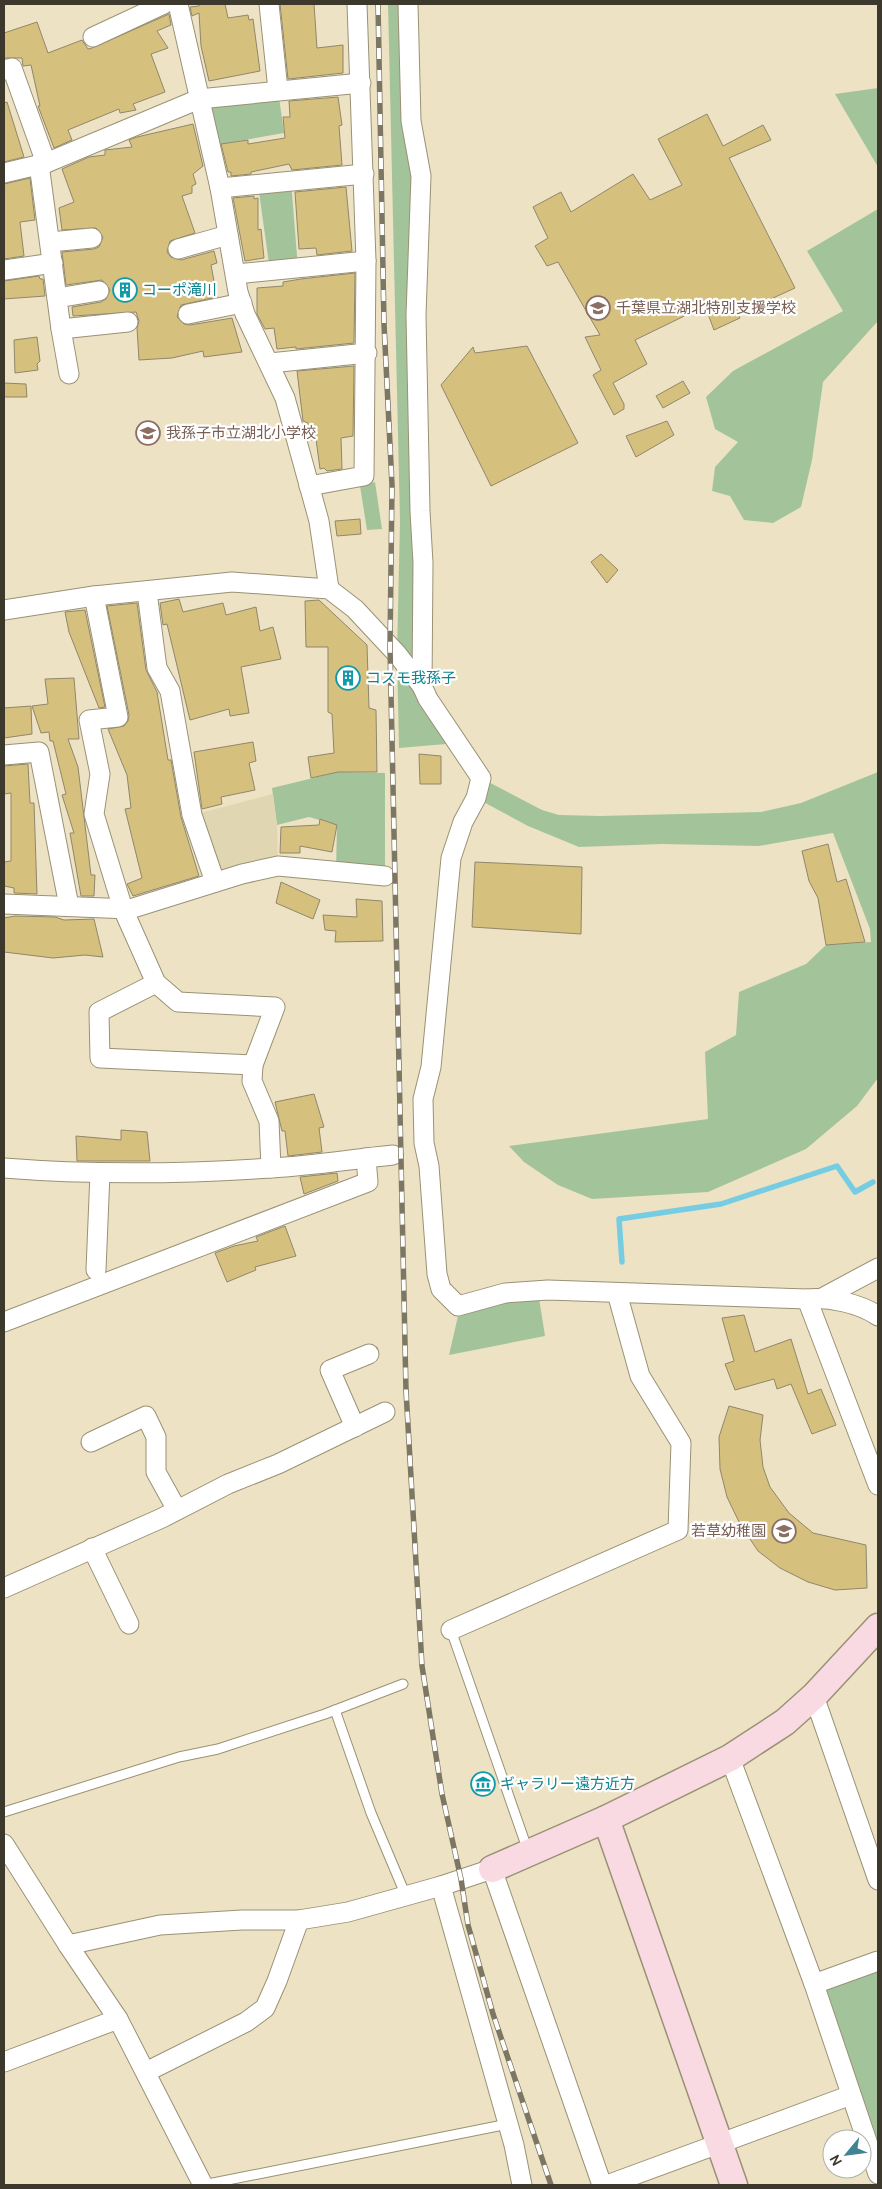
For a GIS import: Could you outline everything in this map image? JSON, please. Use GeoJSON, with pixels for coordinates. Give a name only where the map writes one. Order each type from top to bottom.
{"type":"FeatureCollection","features":[{"type":"Feature","properties":{"kind":"street"},"geometry":{"type":"LineString","coordinates":[[93,37],[164,4]]}},
{"type":"Feature","properties":{"kind":"street"},"geometry":{"type":"LineString","coordinates":[[178,4],[220,188],[242,303],[285,398],[319,521],[329,589]]}},
{"type":"Feature","properties":{"kind":"street"},"geometry":{"type":"LineString","coordinates":[[269,4],[278,90]]}},
{"type":"Feature","properties":{"kind":"street"},"geometry":{"type":"LineString","coordinates":[[309,486],[364,476],[367,353],[366,261],[358,4]]}},
{"type":"Feature","properties":{"kind":"street"},"geometry":{"type":"LineString","coordinates":[[408,4],[411,121],[421,176],[416,315],[420,511],[423,552],[422,686]]}},
{"type":"Feature","properties":{"kind":"street"},"geometry":{"type":"LineString","coordinates":[[4,70],[12,68],[42,164],[52,263],[69,374]]}},
{"type":"Feature","properties":{"kind":"street"},"geometry":{"type":"LineString","coordinates":[[4,173],[42,164],[199,99],[278,90],[361,84]]}},
{"type":"Feature","properties":{"kind":"street"},"geometry":{"type":"LineString","coordinates":[[220,188],[364,174]]}},
{"type":"Feature","properties":{"kind":"street"},"geometry":{"type":"LineString","coordinates":[[178,249],[228,235]]}},
{"type":"Feature","properties":{"kind":"street"},"geometry":{"type":"LineString","coordinates":[[50,242],[92,238]]}},
{"type":"Feature","properties":{"kind":"street"},"geometry":{"type":"LineString","coordinates":[[236,274],[366,261]]}},
{"type":"Feature","properties":{"kind":"street"},"geometry":{"type":"LineString","coordinates":[[5,270],[52,263]]}},
{"type":"Feature","properties":{"kind":"street"},"geometry":{"type":"LineString","coordinates":[[57,298],[100,291]]}},
{"type":"Feature","properties":{"kind":"street"},"geometry":{"type":"LineString","coordinates":[[188,314],[242,303]]}},
{"type":"Feature","properties":{"kind":"street"},"geometry":{"type":"LineString","coordinates":[[61,329],[128,322]]}},
{"type":"Feature","properties":{"kind":"street"},"geometry":{"type":"LineString","coordinates":[[270,363],[367,353]]}},
{"type":"Feature","properties":{"kind":"street"},"geometry":{"type":"LineString","coordinates":[[4,610],[94,596],[232,582],[329,589],[355,609],[397,654],[422,686],[428,699],[481,778],[476,798],[463,822],[451,858],[431,1067],[423,1099],[424,1143],[429,1166],[437,1274],[441,1289],[458,1306],[505,1293],[528,1291],[617,1293],[814,1299],[870,1311],[878,1316]]}},
{"type":"Feature","properties":{"kind":"street"},"geometry":{"type":"LineString","coordinates":[[147,592],[157,668],[170,691],[192,815],[215,882]]}},
{"type":"Feature","properties":{"kind":"street"},"geometry":{"type":"LineString","coordinates":[[94,596],[118,717],[89,720],[100,774],[94,814],[123,909],[156,983],[178,1002],[275,1007],[254,1065],[252,1081],[270,1121],[271,1168]]}},
{"type":"Feature","properties":{"kind":"street"},"geometry":{"type":"LineString","coordinates":[[4,755],[39,752],[69,906]]}},
{"type":"Feature","properties":{"kind":"street"},"geometry":{"type":"LineString","coordinates":[[4,904],[130,909],[215,882],[278,866],[385,876]]}},
{"type":"Feature","properties":{"kind":"street"},"geometry":{"type":"LineString","coordinates":[[156,983],[99,1012],[100,1058],[254,1065]]}},
{"type":"Feature","properties":{"kind":"street"},"geometry":{"type":"LineString","coordinates":[[4,1168],[67,1173],[100,1173],[271,1168],[393,1155]]}},
{"type":"Feature","properties":{"kind":"street"},"geometry":{"type":"LineString","coordinates":[[4,1322],[368,1182],[366,1158]]}},
{"type":"Feature","properties":{"kind":"street"},"geometry":{"type":"LineString","coordinates":[[96,1270],[100,1173]]}},
{"type":"Feature","properties":{"kind":"street"},"geometry":{"type":"LineString","coordinates":[[814,1299],[878,1268]]}},
{"type":"Feature","properties":{"kind":"street"},"geometry":{"type":"LineString","coordinates":[[451,1630],[678,1530],[681,1443],[640,1376],[617,1293]]}},
{"type":"Feature","properties":{"kind":"street"},"geometry":{"type":"LineString","coordinates":[[814,1299],[878,1485]]}},
{"type":"Feature","properties":{"kind":"street"},"geometry":{"type":"LineString","coordinates":[[354,1427],[330,1370],[369,1354]]}},
{"type":"Feature","properties":{"kind":"street"},"geometry":{"type":"LineString","coordinates":[[4,1588],[177,1510],[228,1484],[278,1464],[385,1412]]}},
{"type":"Feature","properties":{"kind":"street"},"geometry":{"type":"LineString","coordinates":[[91,1442],[146,1416],[156,1437],[156,1472],[177,1510]]}},
{"type":"Feature","properties":{"kind":"street"},"geometry":{"type":"LineString","coordinates":[[92,1548],[129,1624]]}},
{"type":"Feature","properties":{"kind":"street"},"geometry":{"type":"LineString","coordinates":[[68,1945],[160,1925],[242,1920],[299,1920],[348,1912],[441,1886],[492,1869],[606,1819],[730,1758],[785,1722],[814,1696],[878,1627]]}},
{"type":"Feature","properties":{"kind":"street"},"geometry":{"type":"LineString","coordinates":[[814,1696],[878,1880]]}},
{"type":"Feature","properties":{"kind":"street"},"geometry":{"type":"LineString","coordinates":[[730,1758],[814,1984],[878,2174]]}},
{"type":"Feature","properties":{"kind":"street"},"geometry":{"type":"LineString","coordinates":[[606,1819],[734,2185]]}},
{"type":"Feature","properties":{"kind":"street"},"geometry":{"type":"LineString","coordinates":[[4,1844],[68,1945],[118,2019],[203,2185]]}},
{"type":"Feature","properties":{"kind":"street"},"geometry":{"type":"LineString","coordinates":[[492,1869],[602,2185]]}},
{"type":"Feature","properties":{"kind":"street"},"geometry":{"type":"LineString","coordinates":[[441,1886],[508,2124],[522,2185]]}},
{"type":"Feature","properties":{"kind":"street"},"geometry":{"type":"LineString","coordinates":[[146,2072],[237,2026],[265,2008],[299,1920]]}},
{"type":"Feature","properties":{"kind":"street"},"geometry":{"type":"LineString","coordinates":[[814,1984],[878,1961]]}},
{"type":"Feature","properties":{"kind":"street"},"geometry":{"type":"LineString","coordinates":[[4,2062],[118,2019]]}},
{"type":"Feature","properties":{"kind":"street"},"geometry":{"type":"LineString","coordinates":[[607,2185],[851,2095]]}},
{"type":"Feature","properties":{"kind":"lane"},"geometry":{"type":"LineString","coordinates":[[451,1630],[529,1853]]}},
{"type":"Feature","properties":{"kind":"lane"},"geometry":{"type":"LineString","coordinates":[[4,1812],[179,1757],[218,1749],[336,1710],[404,1684]]}},
{"type":"Feature","properties":{"kind":"lane"},"geometry":{"type":"LineString","coordinates":[[336,1710],[371,1813],[406,1896]]}},
{"type":"Feature","properties":{"kind":"lane"},"geometry":{"type":"LineString","coordinates":[[203,2185],[508,2124]]}},
{"type":"Feature","properties":{"kind":"green space"},"geometry":{"type":"Polygon","coordinates":[[[388,4],[408,4],[422,686],[458,743],[399,748],[397,654],[400,521],[388,4]]]}},
{"type":"Feature","properties":{"kind":"green space"},"geometry":{"type":"Polygon","coordinates":[[[878,88],[878,167],[835,94],[878,88]]]}},
{"type":"Feature","properties":{"kind":"green space"},"geometry":{"type":"Polygon","coordinates":[[[278,90],[284,133],[210,146],[199,99],[278,90]]]}},
{"type":"Feature","properties":{"kind":"green space"},"geometry":{"type":"Polygon","coordinates":[[[291,181],[298,268],[270,271],[258,185],[291,181]]]}},
{"type":"Feature","properties":{"kind":"green space"},"geometry":{"type":"Polygon","coordinates":[[[878,209],[878,321],[823,382],[812,460],[801,507],[773,523],[744,520],[730,496],[712,491],[715,467],[738,442],[715,429],[706,397],[733,371],[843,311],[807,251],[878,209]]]}},
{"type":"Feature","properties":{"kind":"green space"},"geometry":{"type":"Polygon","coordinates":[[[375,482],[382,529],[367,530],[360,486],[375,482]]]}},
{"type":"Feature","properties":{"kind":"green space"},"geometry":{"type":"Polygon","coordinates":[[[338,772],[385,773],[385,876],[336,871],[337,825],[309,817],[277,825],[272,788],[338,772]]]}},
{"type":"Feature","properties":{"kind":"green space"},"geometry":{"type":"Polygon","coordinates":[[[878,772],[878,1078],[857,1106],[806,1149],[708,1192],[592,1199],[558,1185],[524,1162],[509,1146],[708,1119],[705,1052],[736,1035],[739,992],[806,964],[826,945],[871,942],[870,929],[833,833],[759,846],[662,844],[579,847],[528,826],[476,798],[481,778],[542,810],[559,815],[600,816],[761,812],[801,803],[878,772]]]}},
{"type":"Feature","properties":{"kind":"green space"},"geometry":{"type":"Polygon","coordinates":[[[539,1298],[545,1336],[449,1355],[458,1316],[504,1300],[539,1298]]]}},
{"type":"Feature","properties":{"kind":"green space"},"geometry":{"type":"Polygon","coordinates":[[[878,1961],[878,2174],[872,2156],[872,2129],[863,2129],[814,1984],[878,1961]]]}},
{"type":"Feature","properties":{"kind":"sand"},"geometry":{"type":"Polygon","coordinates":[[[273,794],[277,825],[278,866],[215,882],[192,815],[273,794]]]}},
{"type":"Feature","properties":{"kind":"building"},"geometry":{"type":"Polygon","coordinates":[[[199,4],[225,4],[228,18],[248,15],[249,20],[253,19],[260,71],[209,81],[201,46],[199,13],[192,16],[190,7],[199,6],[199,4]]]}},
{"type":"Feature","properties":{"kind":"building"},"geometry":{"type":"Polygon","coordinates":[[[280,4],[314,4],[317,48],[343,45],[343,73],[288,79],[280,4]]]}},
{"type":"Feature","properties":{"kind":"building"},"geometry":{"type":"Polygon","coordinates":[[[169,14],[171,25],[157,31],[168,48],[151,54],[165,92],[133,104],[136,110],[120,113],[119,109],[68,130],[72,140],[54,148],[38,106],[40,106],[31,65],[23,66],[22,58],[4,58],[4,33],[37,22],[48,53],[82,40],[88,49],[169,14]]]}},
{"type":"Feature","properties":{"kind":"building"},"geometry":{"type":"Polygon","coordinates":[[[338,97],[342,125],[339,126],[342,165],[292,170],[289,164],[251,172],[251,174],[231,176],[231,172],[228,172],[221,144],[248,140],[248,144],[285,138],[283,117],[290,117],[289,101],[338,97]]]}},
{"type":"Feature","properties":{"kind":"building"},"geometry":{"type":"Polygon","coordinates":[[[7,102],[24,157],[4,162],[4,103],[7,102]]]}},
{"type":"Feature","properties":{"kind":"building"},"geometry":{"type":"Polygon","coordinates":[[[707,114],[723,146],[763,125],[771,140],[729,158],[795,288],[738,314],[740,318],[714,330],[705,306],[635,340],[647,364],[613,383],[624,404],[624,409],[614,415],[593,375],[601,370],[585,337],[600,335],[558,262],[547,266],[535,246],[548,238],[533,207],[561,192],[571,212],[633,174],[650,200],[682,185],[658,139],[707,114]]]}},
{"type":"Feature","properties":{"kind":"building"},"geometry":{"type":"Polygon","coordinates":[[[193,124],[203,166],[193,174],[196,184],[192,186],[192,193],[182,196],[195,233],[170,241],[167,252],[171,257],[181,260],[214,251],[217,263],[211,265],[217,297],[181,305],[177,317],[184,324],[190,325],[232,318],[242,352],[204,357],[203,351],[172,358],[139,360],[137,328],[139,321],[136,312],[73,316],[72,307],[101,302],[106,299],[110,290],[102,280],[66,285],[62,252],[94,249],[99,247],[103,237],[96,228],[62,230],[59,208],[74,202],[62,169],[89,157],[105,155],[105,150],[132,147],[129,140],[137,137],[193,124]]]}},
{"type":"Feature","properties":{"kind":"building"},"geometry":{"type":"Polygon","coordinates":[[[30,178],[35,220],[20,222],[24,256],[4,259],[4,184],[30,178]]]}},
{"type":"Feature","properties":{"kind":"building"},"geometry":{"type":"Polygon","coordinates":[[[346,187],[352,251],[317,255],[316,248],[299,249],[295,192],[346,187]]]}},
{"type":"Feature","properties":{"kind":"building"},"geometry":{"type":"Polygon","coordinates":[[[254,196],[254,199],[258,198],[258,230],[261,229],[264,258],[245,261],[233,198],[254,196]]]}},
{"type":"Feature","properties":{"kind":"building"},"geometry":{"type":"Polygon","coordinates":[[[355,273],[354,343],[277,349],[274,328],[265,329],[257,314],[257,288],[283,286],[283,282],[301,279],[355,273]]]}},
{"type":"Feature","properties":{"kind":"building"},"geometry":{"type":"Polygon","coordinates":[[[39,276],[40,279],[43,279],[45,296],[4,299],[4,281],[39,276]]]}},
{"type":"Feature","properties":{"kind":"building"},"geometry":{"type":"Polygon","coordinates":[[[37,337],[40,361],[37,364],[38,370],[15,373],[14,340],[37,337]]]}},
{"type":"Feature","properties":{"kind":"building"},"geometry":{"type":"Polygon","coordinates":[[[527,346],[578,443],[491,486],[441,385],[473,347],[475,353],[527,346]]]}},
{"type":"Feature","properties":{"kind":"building"},"geometry":{"type":"Polygon","coordinates":[[[354,366],[353,436],[341,438],[342,469],[327,471],[324,468],[320,469],[316,439],[311,440],[308,423],[303,421],[297,371],[354,366]]]}},
{"type":"Feature","properties":{"kind":"building"},"geometry":{"type":"Polygon","coordinates":[[[683,381],[690,393],[663,408],[656,396],[683,381]]]}},
{"type":"Feature","properties":{"kind":"building"},"geometry":{"type":"Polygon","coordinates":[[[4,383],[26,384],[27,397],[4,397],[4,383]]]}},
{"type":"Feature","properties":{"kind":"building"},"geometry":{"type":"Polygon","coordinates":[[[667,421],[674,435],[636,457],[626,436],[667,421]]]}},
{"type":"Feature","properties":{"kind":"building"},"geometry":{"type":"Polygon","coordinates":[[[360,519],[361,534],[337,536],[335,521],[360,519]]]}},
{"type":"Feature","properties":{"kind":"building"},"geometry":{"type":"Polygon","coordinates":[[[601,554],[618,570],[607,583],[591,562],[601,554]]]}},
{"type":"Feature","properties":{"kind":"building"},"geometry":{"type":"Polygon","coordinates":[[[179,599],[183,612],[223,603],[226,615],[256,607],[260,631],[273,627],[281,659],[241,667],[249,713],[230,716],[229,709],[190,720],[167,624],[163,625],[160,603],[179,599]]]}},
{"type":"Feature","properties":{"kind":"building","name":"コスモ我孫子"},"geometry":{"type":"Polygon","coordinates":[[[319,600],[367,645],[369,708],[376,710],[377,772],[338,772],[311,778],[308,757],[334,753],[332,714],[328,712],[328,647],[306,647],[305,601],[319,600]]]}},
{"type":"Feature","properties":{"kind":"building"},"geometry":{"type":"Polygon","coordinates":[[[137,603],[146,670],[157,692],[168,760],[171,760],[181,817],[199,876],[133,896],[127,884],[142,878],[125,809],[131,808],[127,775],[108,729],[124,726],[128,721],[129,715],[107,606],[137,603]]]}},
{"type":"Feature","properties":{"kind":"building"},"geometry":{"type":"Polygon","coordinates":[[[85,610],[105,707],[99,708],[69,632],[65,612],[85,610]]]}},
{"type":"Feature","properties":{"kind":"building"},"geometry":{"type":"Polygon","coordinates":[[[74,678],[79,739],[68,739],[78,767],[91,875],[95,875],[94,896],[81,896],[70,833],[74,833],[62,795],[66,794],[53,741],[50,741],[49,732],[41,733],[32,706],[48,704],[45,679],[74,678]]]}},
{"type":"Feature","properties":{"kind":"building"},"geometry":{"type":"Polygon","coordinates":[[[31,706],[32,734],[4,738],[4,708],[31,706]]]}},
{"type":"Feature","properties":{"kind":"building"},"geometry":{"type":"Polygon","coordinates":[[[253,742],[256,761],[249,763],[255,790],[221,797],[222,804],[202,809],[194,752],[253,742]]]}},
{"type":"Feature","properties":{"kind":"building"},"geometry":{"type":"Polygon","coordinates":[[[419,754],[441,756],[441,784],[420,784],[419,754]]]}},
{"type":"Feature","properties":{"kind":"building"},"geometry":{"type":"Polygon","coordinates":[[[28,764],[30,803],[34,803],[37,894],[14,893],[14,888],[4,886],[4,862],[11,861],[11,793],[4,794],[4,766],[28,764]]]}},
{"type":"Feature","properties":{"kind":"building"},"geometry":{"type":"Polygon","coordinates":[[[320,819],[337,825],[332,852],[300,846],[300,853],[280,853],[281,827],[319,825],[320,819]]]}},
{"type":"Feature","properties":{"kind":"building"},"geometry":{"type":"Polygon","coordinates":[[[828,844],[837,882],[846,879],[865,942],[826,945],[818,898],[809,881],[802,851],[828,844]]]}},
{"type":"Feature","properties":{"kind":"building"},"geometry":{"type":"Polygon","coordinates":[[[475,862],[582,867],[581,934],[472,927],[475,862]]]}},
{"type":"Feature","properties":{"kind":"building"},"geometry":{"type":"Polygon","coordinates":[[[281,882],[320,900],[313,919],[276,903],[281,882]]]}},
{"type":"Feature","properties":{"kind":"building"},"geometry":{"type":"Polygon","coordinates":[[[356,899],[382,901],[383,941],[335,942],[336,931],[325,930],[323,915],[357,917],[356,899]]]}},
{"type":"Feature","properties":{"kind":"building"},"geometry":{"type":"Polygon","coordinates":[[[15,916],[55,917],[64,920],[94,919],[103,957],[85,955],[53,958],[4,952],[4,918],[15,916]]]}},
{"type":"Feature","properties":{"kind":"building"},"geometry":{"type":"Polygon","coordinates":[[[314,1094],[324,1127],[319,1128],[322,1152],[288,1156],[285,1131],[282,1131],[275,1102],[314,1094]]]}},
{"type":"Feature","properties":{"kind":"building"},"geometry":{"type":"Polygon","coordinates":[[[121,1130],[147,1132],[150,1161],[77,1161],[76,1136],[121,1140],[121,1130]]]}},
{"type":"Feature","properties":{"kind":"building"},"geometry":{"type":"Polygon","coordinates":[[[337,1173],[338,1181],[304,1194],[300,1177],[337,1173]]]}},
{"type":"Feature","properties":{"kind":"building"},"geometry":{"type":"Polygon","coordinates":[[[285,1226],[296,1256],[255,1267],[256,1270],[227,1282],[215,1253],[234,1246],[258,1241],[256,1237],[285,1226]]]}},
{"type":"Feature","properties":{"kind":"building"},"geometry":{"type":"Polygon","coordinates":[[[744,1315],[755,1352],[791,1339],[808,1394],[821,1389],[836,1425],[812,1434],[791,1384],[777,1389],[774,1379],[735,1390],[725,1364],[734,1361],[722,1318],[744,1315]]]}},
{"type":"Feature","properties":{"kind":"building"},"geometry":{"type":"Polygon","coordinates":[[[729,1406],[763,1415],[760,1440],[763,1467],[770,1487],[789,1513],[813,1533],[866,1545],[867,1588],[835,1590],[808,1582],[780,1568],[758,1551],[740,1524],[727,1497],[720,1469],[719,1437],[729,1406]]]}},
{"type":"Feature","properties":{"kind":"waterway"},"geometry":{"type":"LineString","coordinates":[[622,1262],[619,1219],[721,1204],[837,1166],[855,1192],[873,1182]]}},
{"type":"Feature","properties":{"kind":"railway"},"geometry":{"type":"LineString","coordinates":[[378,4],[384,324],[392,485],[390,647],[406,1391],[422,1666],[442,1794],[461,1879],[468,1925],[493,2014],[551,2185]]}},
{"type":"Feature","properties":{"kind":"place","name":"コーポ滝川"},"geometry":{"type":"Point","coordinates":[125,290]}},
{"type":"Feature","properties":{"kind":"place","name":"千葉県立湖北特別支援学校"},"geometry":{"type":"Point","coordinates":[598,308]}},
{"type":"Feature","properties":{"kind":"place","name":"我孫子市立湖北小学校"},"geometry":{"type":"Point","coordinates":[148,433]}},
{"type":"Feature","properties":{"kind":"place","name":"コスモ我孫子"},"geometry":{"type":"Point","coordinates":[348,678]}},
{"type":"Feature","properties":{"kind":"place","name":"若草幼稚園"},"geometry":{"type":"Point","coordinates":[784,1531]}},
{"type":"Feature","properties":{"kind":"place","name":"ギャラリー遠方近方"},"geometry":{"type":"Point","coordinates":[483,1784]}}]}
